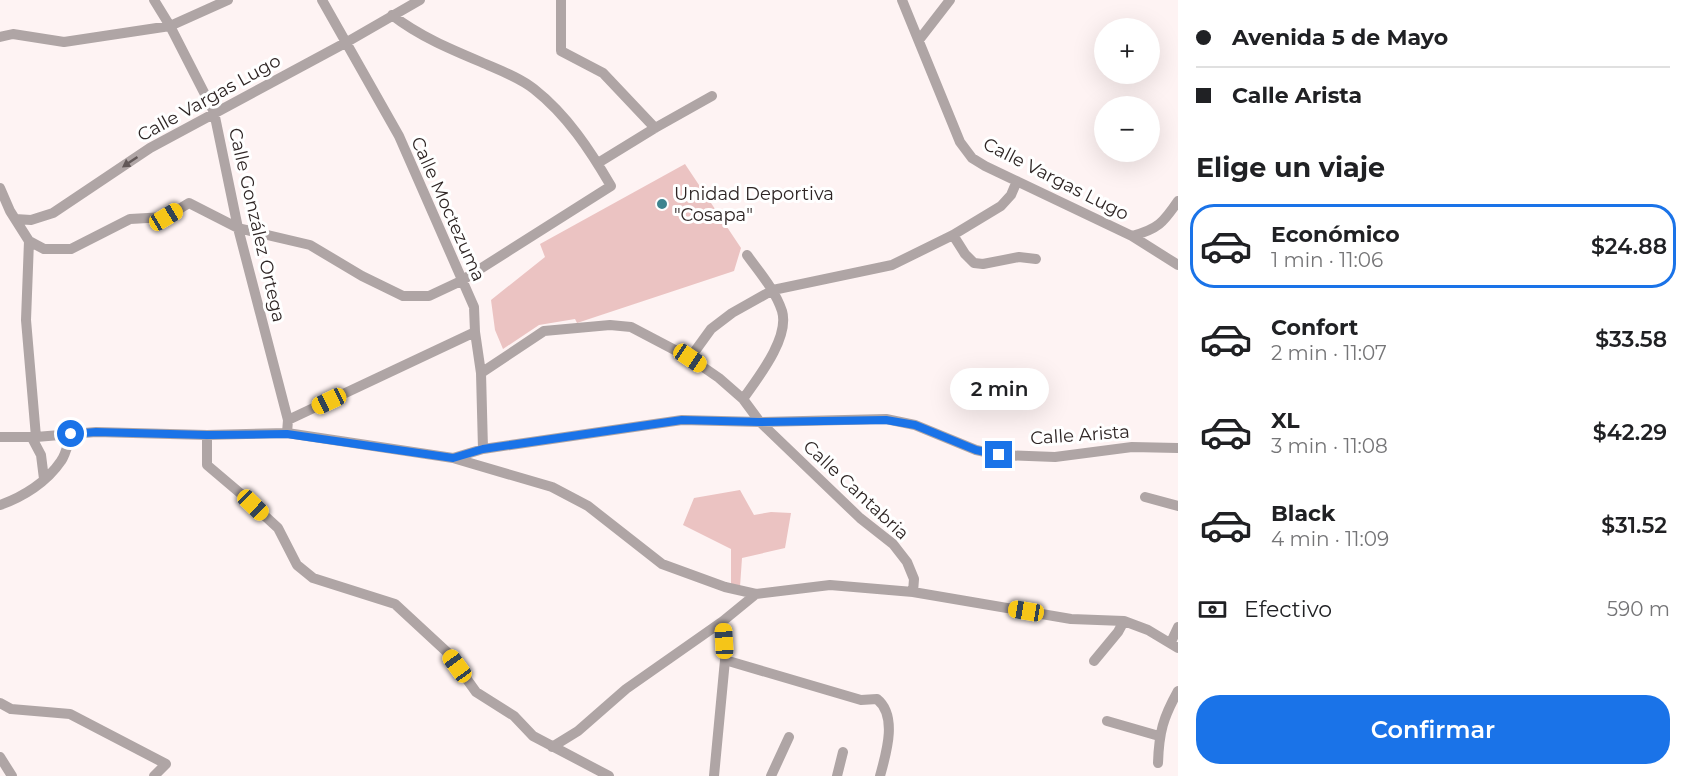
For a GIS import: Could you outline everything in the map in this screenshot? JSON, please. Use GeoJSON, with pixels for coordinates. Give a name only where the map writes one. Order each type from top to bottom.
{"type":"FeatureCollection","features":[{"type":"Feature","properties":{"kind":"street","name":"Calle González Ortega"},"geometry":{"type":"LineString","coordinates":[[154,0],[170,26],[214,112],[238,228],[288,420],[287,434]]}},
{"type":"Feature","properties":{"kind":"street"},"geometry":{"type":"LineString","coordinates":[[0,37],[14,34],[64,42],[170,26],[228,0]]}},
{"type":"Feature","properties":{"kind":"street","name":"Calle Moctezuma"},"geometry":{"type":"LineString","coordinates":[[322,0],[399,136],[474,307],[481,373],[483,449]]}},
{"type":"Feature","properties":{"kind":"street","name":"Calle Vargas Lugo"},"geometry":{"type":"LineString","coordinates":[[8,216],[31,220],[53,213],[150,148],[420,0]]}},
{"type":"Feature","properties":{"kind":"street"},"geometry":{"type":"LineString","coordinates":[[561,0],[561,51],[603,73],[655,128]]}},
{"type":"Feature","properties":{"kind":"street","name":"Calle Vargas Lugo"},"geometry":{"type":"LineString","coordinates":[[902,0],[960,142],[972,158],[1132,236],[1178,265]]}},
{"type":"Feature","properties":{"kind":"street"},"geometry":{"type":"LineString","coordinates":[[920,40],[950,0]]}},
{"type":"Feature","properties":{"kind":"street"},"geometry":{"type":"LineString","coordinates":[[0,188],[8,216],[29,241],[44,249],[71,249],[130,219],[166,217],[189,203],[238,228],[310,245],[362,276],[403,296],[429,296],[461,281],[611,186],[571,125],[534,88],[438,44],[392,15]]}},
{"type":"Feature","properties":{"kind":"street"},"geometry":{"type":"LineString","coordinates":[[598,163],[712,96]]}},
{"type":"Feature","properties":{"kind":"street"},"geometry":{"type":"LineString","coordinates":[[690,358],[711,329],[732,313],[772,290],[892,265],[953,235],[1000,206],[1011,195],[1017,181]]}},
{"type":"Feature","properties":{"kind":"street"},"geometry":{"type":"LineString","coordinates":[[1132,236],[1151,231],[1178,201]]}},
{"type":"Feature","properties":{"kind":"street"},"geometry":{"type":"LineString","coordinates":[[953,235],[965,254],[974,263],[983,264],[1019,257],[1036,259]]}},
{"type":"Feature","properties":{"kind":"street"},"geometry":{"type":"LineString","coordinates":[[29,241],[26,320],[34,437],[41,455],[44,480]]}},
{"type":"Feature","properties":{"kind":"street"},"geometry":{"type":"LineString","coordinates":[[743,399],[770,360],[781,334],[783,314],[772,290],[747,255]]}},
{"type":"Feature","properties":{"kind":"street","name":"Calle Cantabria"},"geometry":{"type":"LineString","coordinates":[[481,373],[544,331],[610,325],[631,327],[690,358],[719,378],[743,399],[760,422],[860,518],[893,544],[907,562],[914,579],[913,592]]}},
{"type":"Feature","properties":{"kind":"street"},"geometry":{"type":"LineString","coordinates":[[288,420],[475,332]]}},
{"type":"Feature","properties":{"kind":"street","name":"Calle Arista"},"geometry":{"type":"LineString","coordinates":[[453,458],[483,449],[682,420],[760,422],[886,420],[915,425],[976,450],[999,455],[1055,457],[1132,447],[1178,448]]}},
{"type":"Feature","properties":{"kind":"street"},"geometry":{"type":"LineString","coordinates":[[0,437],[96,432],[207,435],[287,434],[453,458],[552,487],[588,506],[662,564],[725,587],[756,594],[830,585],[913,592],[1071,619],[1124,621],[1148,630],[1174,645],[1178,627]]}},
{"type":"Feature","properties":{"kind":"street"},"geometry":{"type":"LineString","coordinates":[[0,505],[19,498],[44,480],[62,460],[71,434]]}},
{"type":"Feature","properties":{"kind":"street"},"geometry":{"type":"LineString","coordinates":[[207,435],[207,465],[278,528],[297,565],[314,578],[395,604],[448,653],[476,693],[514,716],[533,736],[586,770],[609,776]]}},
{"type":"Feature","properties":{"kind":"street"},"geometry":{"type":"LineString","coordinates":[[1145,497],[1178,506]]}},
{"type":"Feature","properties":{"kind":"street"},"geometry":{"type":"LineString","coordinates":[[552,747],[578,731],[626,688],[723,621],[756,594]]}},
{"type":"Feature","properties":{"kind":"street"},"geometry":{"type":"LineString","coordinates":[[714,776],[725,660],[723,621]]}},
{"type":"Feature","properties":{"kind":"street"},"geometry":{"type":"LineString","coordinates":[[1094,662],[1124,621]]}},
{"type":"Feature","properties":{"kind":"street"},"geometry":{"type":"LineString","coordinates":[[725,660],[861,700],[877,699],[883,704],[888,721],[888,746],[880,776]]}},
{"type":"Feature","properties":{"kind":"street"},"geometry":{"type":"LineString","coordinates":[[1158,763],[1159,736],[1167,711],[1178,691]]}},
{"type":"Feature","properties":{"kind":"street"},"geometry":{"type":"LineString","coordinates":[[0,703],[11,709],[70,714],[166,764],[154,776]]}},
{"type":"Feature","properties":{"kind":"street"},"geometry":{"type":"LineString","coordinates":[[1107,721],[1159,736]]}},
{"type":"Feature","properties":{"kind":"street"},"geometry":{"type":"LineString","coordinates":[[771,776],[789,737]]}},
{"type":"Feature","properties":{"kind":"street"},"geometry":{"type":"LineString","coordinates":[[837,776],[843,752]]}},
{"type":"Feature","properties":{"kind":"street"},"geometry":{"type":"LineString","coordinates":[[0,757],[12,776]]}},
{"type":"Feature","properties":{"kind":"shaded area","name":"Unidad Deportiva \"Cosapa\""},"geometry":{"type":"Polygon","coordinates":[[[685,164],[741,248],[734,271],[577,323],[575,319],[539,325],[503,349],[495,330],[491,300],[545,257],[540,244],[685,164]]]}},
{"type":"Feature","properties":{"kind":"shaded area"},"geometry":{"type":"Polygon","coordinates":[[[740,490],[754,515],[771,512],[791,513],[785,548],[742,558],[740,587],[731,586],[731,549],[683,525],[694,498],[740,490]]]}},
{"type":"Feature","properties":{"kind":"place","name":"Unidad Deportiva \"Cosapa\""},"geometry":{"type":"Point","coordinates":[662,204]}},
{"type":"Feature","properties":{"kind":"route"},"geometry":{"type":"LineString","coordinates":[[71,434],[96,432],[207,435],[287,434],[453,458],[483,449],[682,420],[760,422],[886,420],[915,425],[976,450],[999,455]]}}]}
